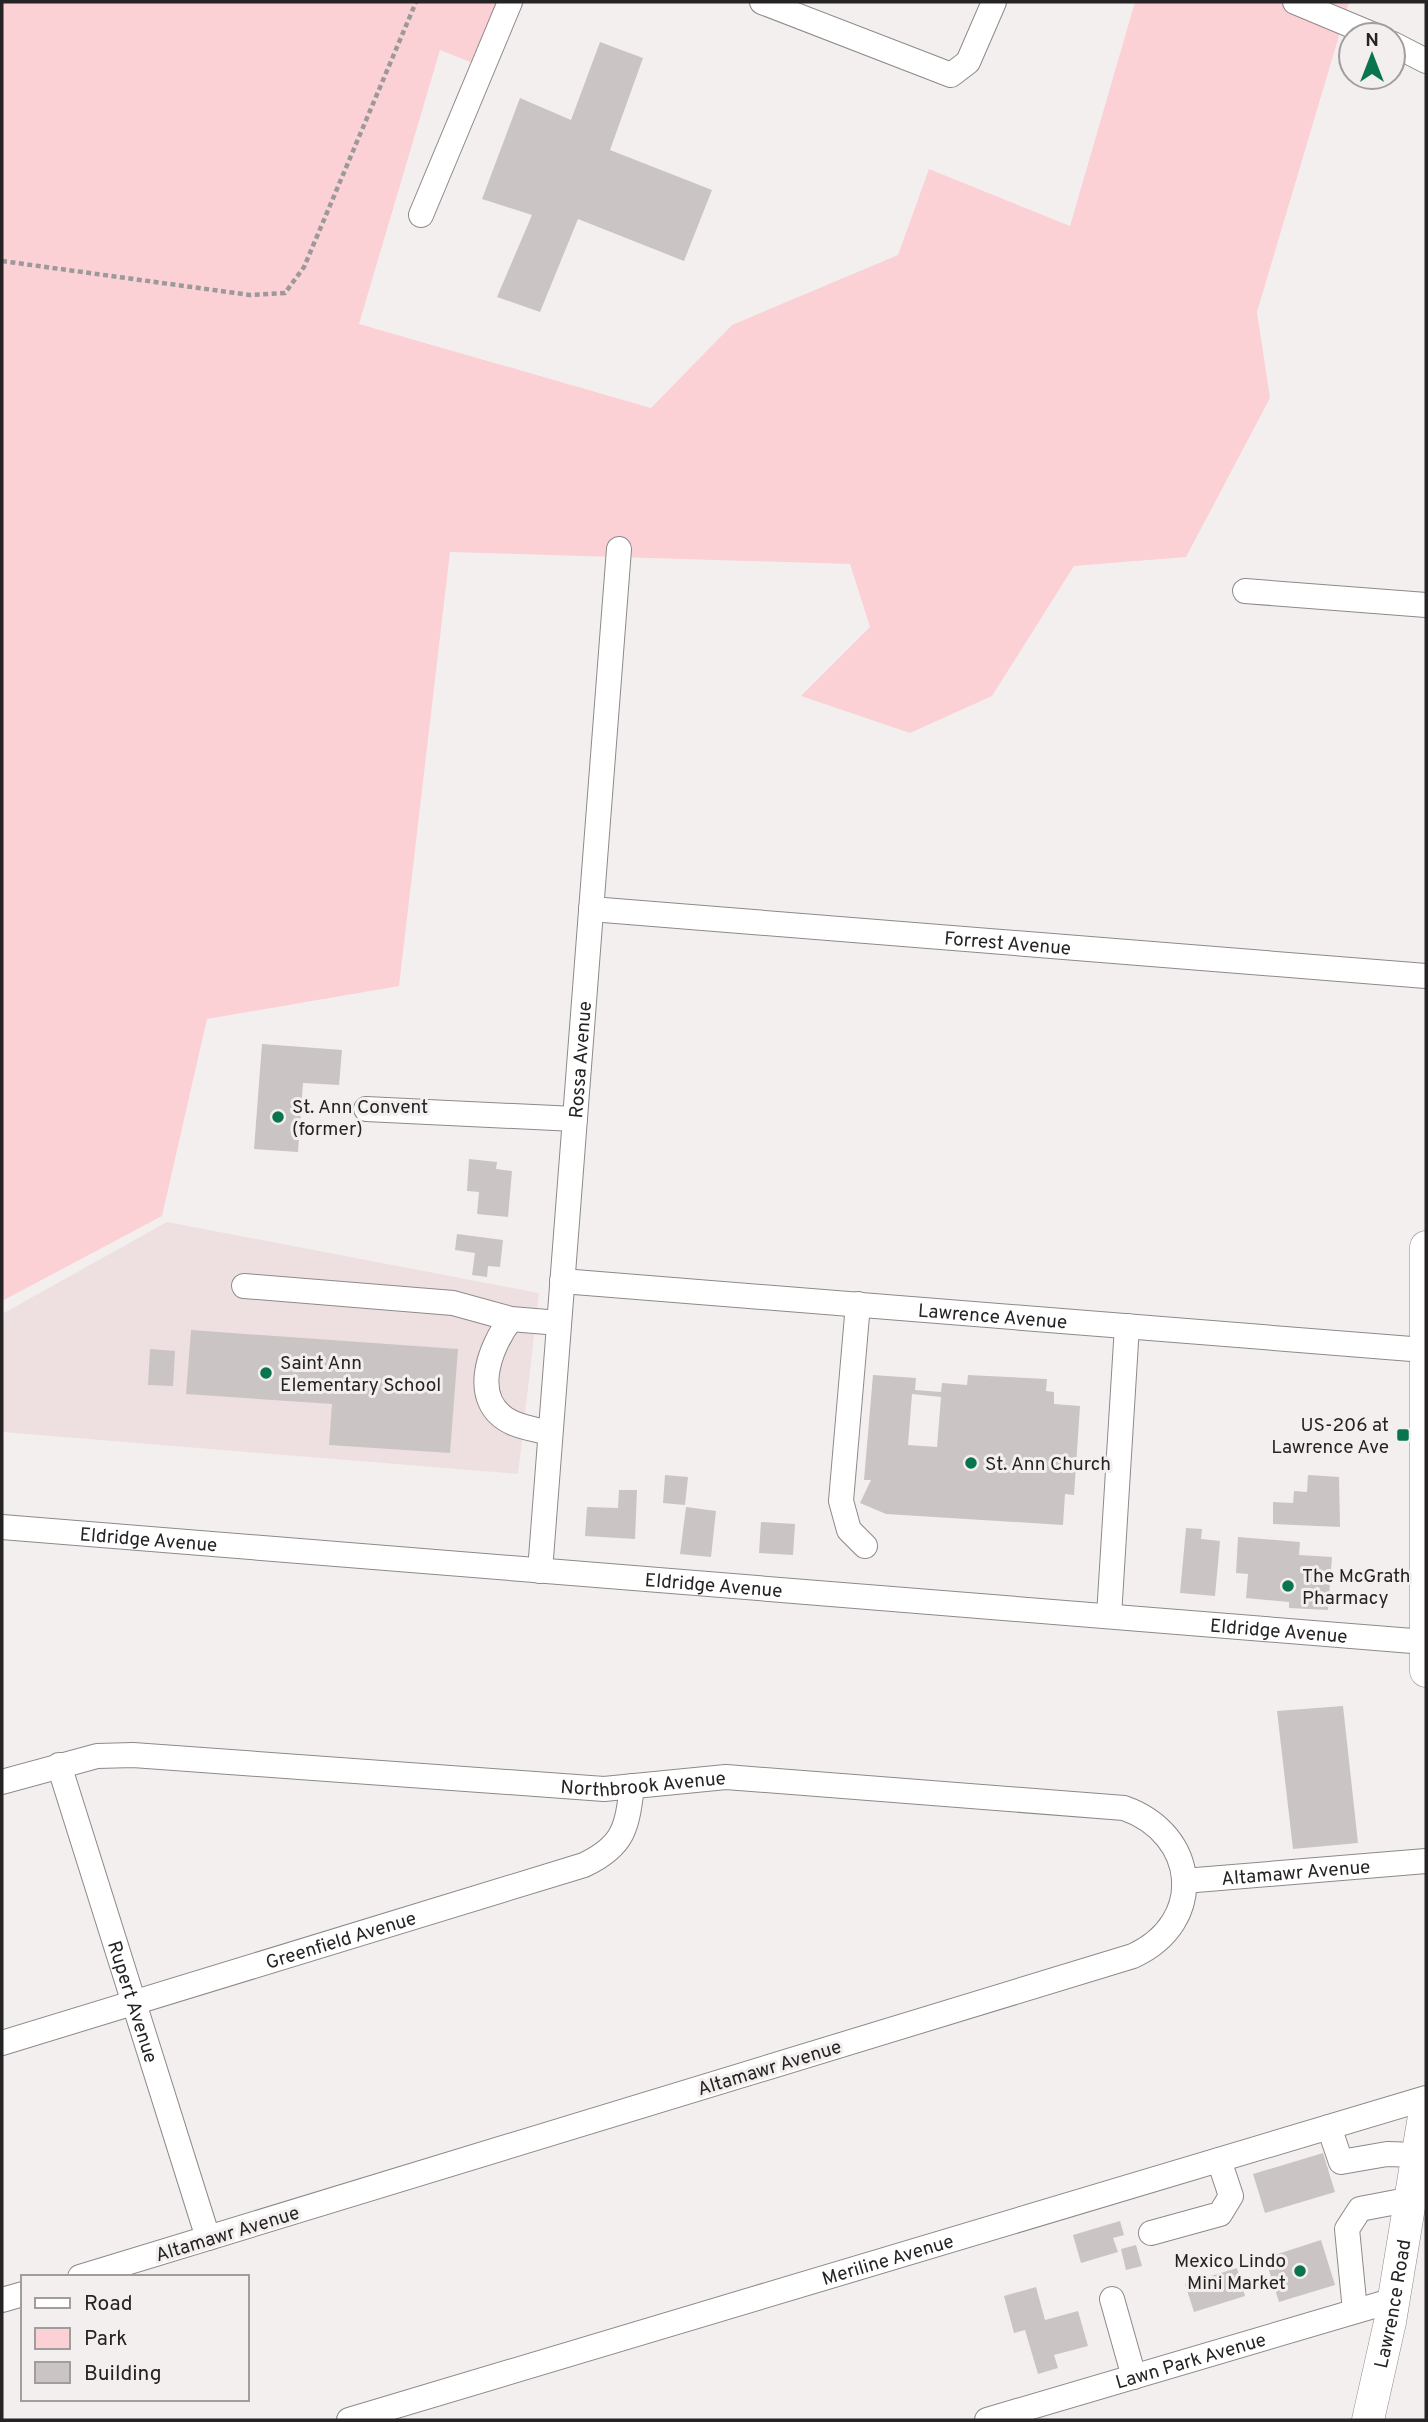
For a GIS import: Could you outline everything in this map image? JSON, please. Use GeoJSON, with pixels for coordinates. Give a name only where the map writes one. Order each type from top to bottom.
{"type":"FeatureCollection","features":[{"type":"Feature","properties":{"kind":"main road"},"geometry":{"type":"LineString","coordinates":[[1426,1247],[1426,1657]]}},
{"type":"Feature","properties":{"kind":"main road","name":"Lawrence Road"},"geometry":{"type":"LineString","coordinates":[[1368,2420],[1394,2300],[1426,2104]]}},
{"type":"Feature","properties":{"kind":"street"},"geometry":{"type":"LineString","coordinates":[[421,215],[510,2]]}},
{"type":"Feature","properties":{"kind":"street"},"geometry":{"type":"LineString","coordinates":[[762,2],[951,75],[968,62],[994,2]]}},
{"type":"Feature","properties":{"kind":"street"},"geometry":{"type":"LineString","coordinates":[[1295,2],[1340,21]]}},
{"type":"Feature","properties":{"kind":"street"},"geometry":{"type":"LineString","coordinates":[[1407,51],[1426,61]]}},
{"type":"Feature","properties":{"kind":"street","name":"Rossa Avenue"},"geometry":{"type":"LineString","coordinates":[[540,1571],[619,550]]}},
{"type":"Feature","properties":{"kind":"street"},"geometry":{"type":"LineString","coordinates":[[1245,591],[1426,605]]}},
{"type":"Feature","properties":{"kind":"street","name":"Forrest Avenue"},"geometry":{"type":"LineString","coordinates":[[591,909],[1426,975]]}},
{"type":"Feature","properties":{"kind":"street"},"geometry":{"type":"LineString","coordinates":[[366,1109],[575,1119]]}},
{"type":"Feature","properties":{"kind":"street","name":"Lawrence Avenue"},"geometry":{"type":"LineString","coordinates":[[562,1281],[1424,1350]]}},
{"type":"Feature","properties":{"kind":"street"},"geometry":{"type":"LineString","coordinates":[[244,1286],[453,1303],[512,1319],[559,1323]]}},
{"type":"Feature","properties":{"kind":"street"},"geometry":{"type":"LineString","coordinates":[[858,1304],[841,1501],[849,1530],[865,1546]]}},
{"type":"Feature","properties":{"kind":"street"},"geometry":{"type":"LineString","coordinates":[[512,1319],[496,1338],[489,1358],[486,1388],[491,1403],[499,1414],[512,1423],[550,1433]]}},
{"type":"Feature","properties":{"kind":"street"},"geometry":{"type":"LineString","coordinates":[[1109,1616],[1127,1326]]}},
{"type":"Feature","properties":{"kind":"street","name":"Eldridge Avenue"},"geometry":{"type":"LineString","coordinates":[[2,1527],[1109,1616],[1426,1657]]}},
{"type":"Feature","properties":{"kind":"street","name":"Northbrook Avenue"},"geometry":{"type":"LineString","coordinates":[[2,1782],[97,1756],[133,1755],[604,1788],[726,1777],[1124,1808],[1142,1815],[1160,1827],[1174,1845],[1185,1881]]}},
{"type":"Feature","properties":{"kind":"street","name":"Rupert Avenue"},"geometry":{"type":"LineString","coordinates":[[59,1765],[208,2238]]}},
{"type":"Feature","properties":{"kind":"street","name":"Greenfield Avenue"},"geometry":{"type":"LineString","coordinates":[[2,2043],[584,1865],[603,1856],[619,1842],[628,1820],[632,1786]]}},
{"type":"Feature","properties":{"kind":"street","name":"Altamawr Avenue"},"geometry":{"type":"LineString","coordinates":[[87,2275],[1133,1956],[1161,1938],[1175,1920],[1185,1881],[1426,1861]]}},
{"type":"Feature","properties":{"kind":"street","name":"Meriline Avenue"},"geometry":{"type":"LineString","coordinates":[[349,2420],[1426,2098]]}},
{"type":"Feature","properties":{"kind":"street"},"geometry":{"type":"LineString","coordinates":[[1329,2127],[1341,2162],[1387,2154],[1419,2155]]}},
{"type":"Feature","properties":{"kind":"street"},"geometry":{"type":"LineString","coordinates":[[1151,2233],[1220,2214],[1231,2196],[1219,2160]]}},
{"type":"Feature","properties":{"kind":"street"},"geometry":{"type":"LineString","coordinates":[[1355,2311],[1347,2229],[1360,2210],[1412,2199]]}},
{"type":"Feature","properties":{"kind":"street"},"geometry":{"type":"LineString","coordinates":[[2,2300],[21,2295]]}},
{"type":"Feature","properties":{"kind":"street"},"geometry":{"type":"LineString","coordinates":[[1112,2300],[1134,2377]]}},
{"type":"Feature","properties":{"kind":"street","name":"Lawn Park Avenue"},"geometry":{"type":"LineString","coordinates":[[987,2420],[1394,2300]]}},
{"type":"Feature","properties":{"kind":"path"},"geometry":{"type":"LineString","coordinates":[[2,261],[250,295],[285,293],[304,267],[415,2]]}},
{"type":"Feature","properties":{"kind":"shaded area","name":"Saint Ann Elementary School"},"geometry":{"type":"Polygon","coordinates":[[[167,1222],[539,1293],[518,1474],[2,1432],[2,1314],[167,1222]]]}},
{"type":"Feature","properties":{"kind":"green space"},"geometry":{"type":"Polygon","coordinates":[[[2,2],[505,2],[478,65],[440,50],[359,324],[651,408],[732,325],[898,255],[929,169],[1070,226],[1135,2],[1349,2],[1343,21],[1337,21],[1337,42],[1257,312],[1270,398],[1186,557],[1074,566],[992,696],[910,733],[801,696],[870,627],[850,564],[450,552],[399,986],[207,1019],[162,1216],[2,1301],[2,2]]]}},
{"type":"Feature","properties":{"kind":"building"},"geometry":{"type":"Polygon","coordinates":[[[600,42],[643,58],[610,150],[712,190],[684,261],[578,219],[540,312],[497,297],[532,215],[482,199],[520,98],[571,120],[600,42]]]}},
{"type":"Feature","properties":{"kind":"building","name":"St. Ann Convent (former)"},"geometry":{"type":"Polygon","coordinates":[[[262,1044],[342,1050],[339,1085],[303,1083],[298,1152],[254,1149],[262,1044]]]}},
{"type":"Feature","properties":{"kind":"building"},"geometry":{"type":"Polygon","coordinates":[[[469,1159],[497,1162],[496,1169],[512,1171],[508,1217],[477,1214],[479,1192],[467,1191],[469,1159]]]}},
{"type":"Feature","properties":{"kind":"building"},"geometry":{"type":"Polygon","coordinates":[[[457,1234],[503,1240],[500,1267],[488,1266],[487,1277],[472,1275],[475,1253],[455,1250],[457,1234]]]}},
{"type":"Feature","properties":{"kind":"building"},"geometry":{"type":"Polygon","coordinates":[[[191,1330],[458,1349],[450,1453],[329,1445],[332,1404],[186,1394],[191,1330]]]}},
{"type":"Feature","properties":{"kind":"building"},"geometry":{"type":"Polygon","coordinates":[[[150,1349],[175,1351],[173,1386],[148,1385],[150,1349]]]}},
{"type":"Feature","properties":{"kind":"building","name":"St. Ann Church"},"geometry":{"type":"Polygon","coordinates":[[[873,1375],[916,1378],[915,1390],[941,1392],[942,1383],[967,1385],[968,1375],[1047,1379],[1046,1391],[1054,1392],[1054,1404],[1080,1406],[1074,1495],[1065,1494],[1063,1525],[886,1514],[860,1503],[871,1480],[864,1480],[873,1375]],[[912,1394],[908,1445],[937,1447],[941,1397],[912,1394]]]}},
{"type":"Feature","properties":{"kind":"building"},"geometry":{"type":"Polygon","coordinates":[[[665,1475],[688,1477],[685,1505],[663,1503],[665,1475]]]}},
{"type":"Feature","properties":{"kind":"building"},"geometry":{"type":"Polygon","coordinates":[[[1308,1475],[1339,1477],[1340,1527],[1273,1524],[1273,1502],[1293,1503],[1294,1491],[1307,1492],[1308,1475]]]}},
{"type":"Feature","properties":{"kind":"building"},"geometry":{"type":"Polygon","coordinates":[[[619,1490],[637,1490],[635,1539],[585,1536],[587,1507],[618,1508],[619,1490]]]}},
{"type":"Feature","properties":{"kind":"building"},"geometry":{"type":"Polygon","coordinates":[[[686,1507],[716,1511],[711,1557],[680,1554],[686,1507]]]}},
{"type":"Feature","properties":{"kind":"building"},"geometry":{"type":"Polygon","coordinates":[[[761,1522],[795,1524],[793,1555],[759,1553],[761,1522]]]}},
{"type":"Feature","properties":{"kind":"building"},"geometry":{"type":"Polygon","coordinates":[[[1186,1528],[1202,1529],[1201,1539],[1220,1541],[1215,1596],[1180,1593],[1186,1528]]]}},
{"type":"Feature","properties":{"kind":"building","name":"The McGrath Pharmacy"},"geometry":{"type":"Polygon","coordinates":[[[1238,1537],[1300,1542],[1299,1555],[1332,1557],[1328,1610],[1289,1608],[1289,1602],[1246,1598],[1248,1574],[1236,1573],[1238,1537]]]}},
{"type":"Feature","properties":{"kind":"building"},"geometry":{"type":"Polygon","coordinates":[[[1343,1706],[1358,1843],[1293,1849],[1277,1711],[1343,1706]]]}},
{"type":"Feature","properties":{"kind":"building"},"geometry":{"type":"Polygon","coordinates":[[[1323,2153],[1335,2192],[1265,2213],[1253,2174],[1323,2153]]]}},
{"type":"Feature","properties":{"kind":"building"},"geometry":{"type":"Polygon","coordinates":[[[1120,2221],[1124,2235],[1113,2238],[1118,2252],[1081,2263],[1073,2235],[1120,2221]]]}},
{"type":"Feature","properties":{"kind":"building","name":"Mexico Lindo Mini Market"},"geometry":{"type":"Polygon","coordinates":[[[1321,2240],[1335,2285],[1279,2302],[1265,2258],[1321,2240]]]}},
{"type":"Feature","properties":{"kind":"building"},"geometry":{"type":"Polygon","coordinates":[[[1136,2245],[1142,2266],[1126,2270],[1121,2249],[1136,2245]]]}},
{"type":"Feature","properties":{"kind":"building"},"geometry":{"type":"Polygon","coordinates":[[[1237,2268],[1245,2296],[1194,2312],[1185,2284],[1237,2268]]]}},
{"type":"Feature","properties":{"kind":"building"},"geometry":{"type":"Polygon","coordinates":[[[1036,2287],[1045,2320],[1078,2311],[1088,2346],[1054,2355],[1058,2368],[1038,2374],[1025,2330],[1014,2333],[1004,2296],[1036,2287]]]}},
{"type":"Feature","properties":{"kind":"place","name":"St. Ann Convent (former)"},"geometry":{"type":"Point","coordinates":[278,1117]}},
{"type":"Feature","properties":{"kind":"place","name":"Saint Ann Elementary School"},"geometry":{"type":"Point","coordinates":[266,1373]}},
{"type":"Feature","properties":{"kind":"place","name":"US-206 at Lawrence Ave"},"geometry":{"type":"Point","coordinates":[1403,1435]}},
{"type":"Feature","properties":{"kind":"place","name":"St. Ann Church"},"geometry":{"type":"Point","coordinates":[971,1463]}},
{"type":"Feature","properties":{"kind":"place","name":"The McGrath Pharmacy"},"geometry":{"type":"Point","coordinates":[1288,1586]}},
{"type":"Feature","properties":{"kind":"place","name":"Mexico Lindo Mini Market"},"geometry":{"type":"Point","coordinates":[1300,2271]}}]}
